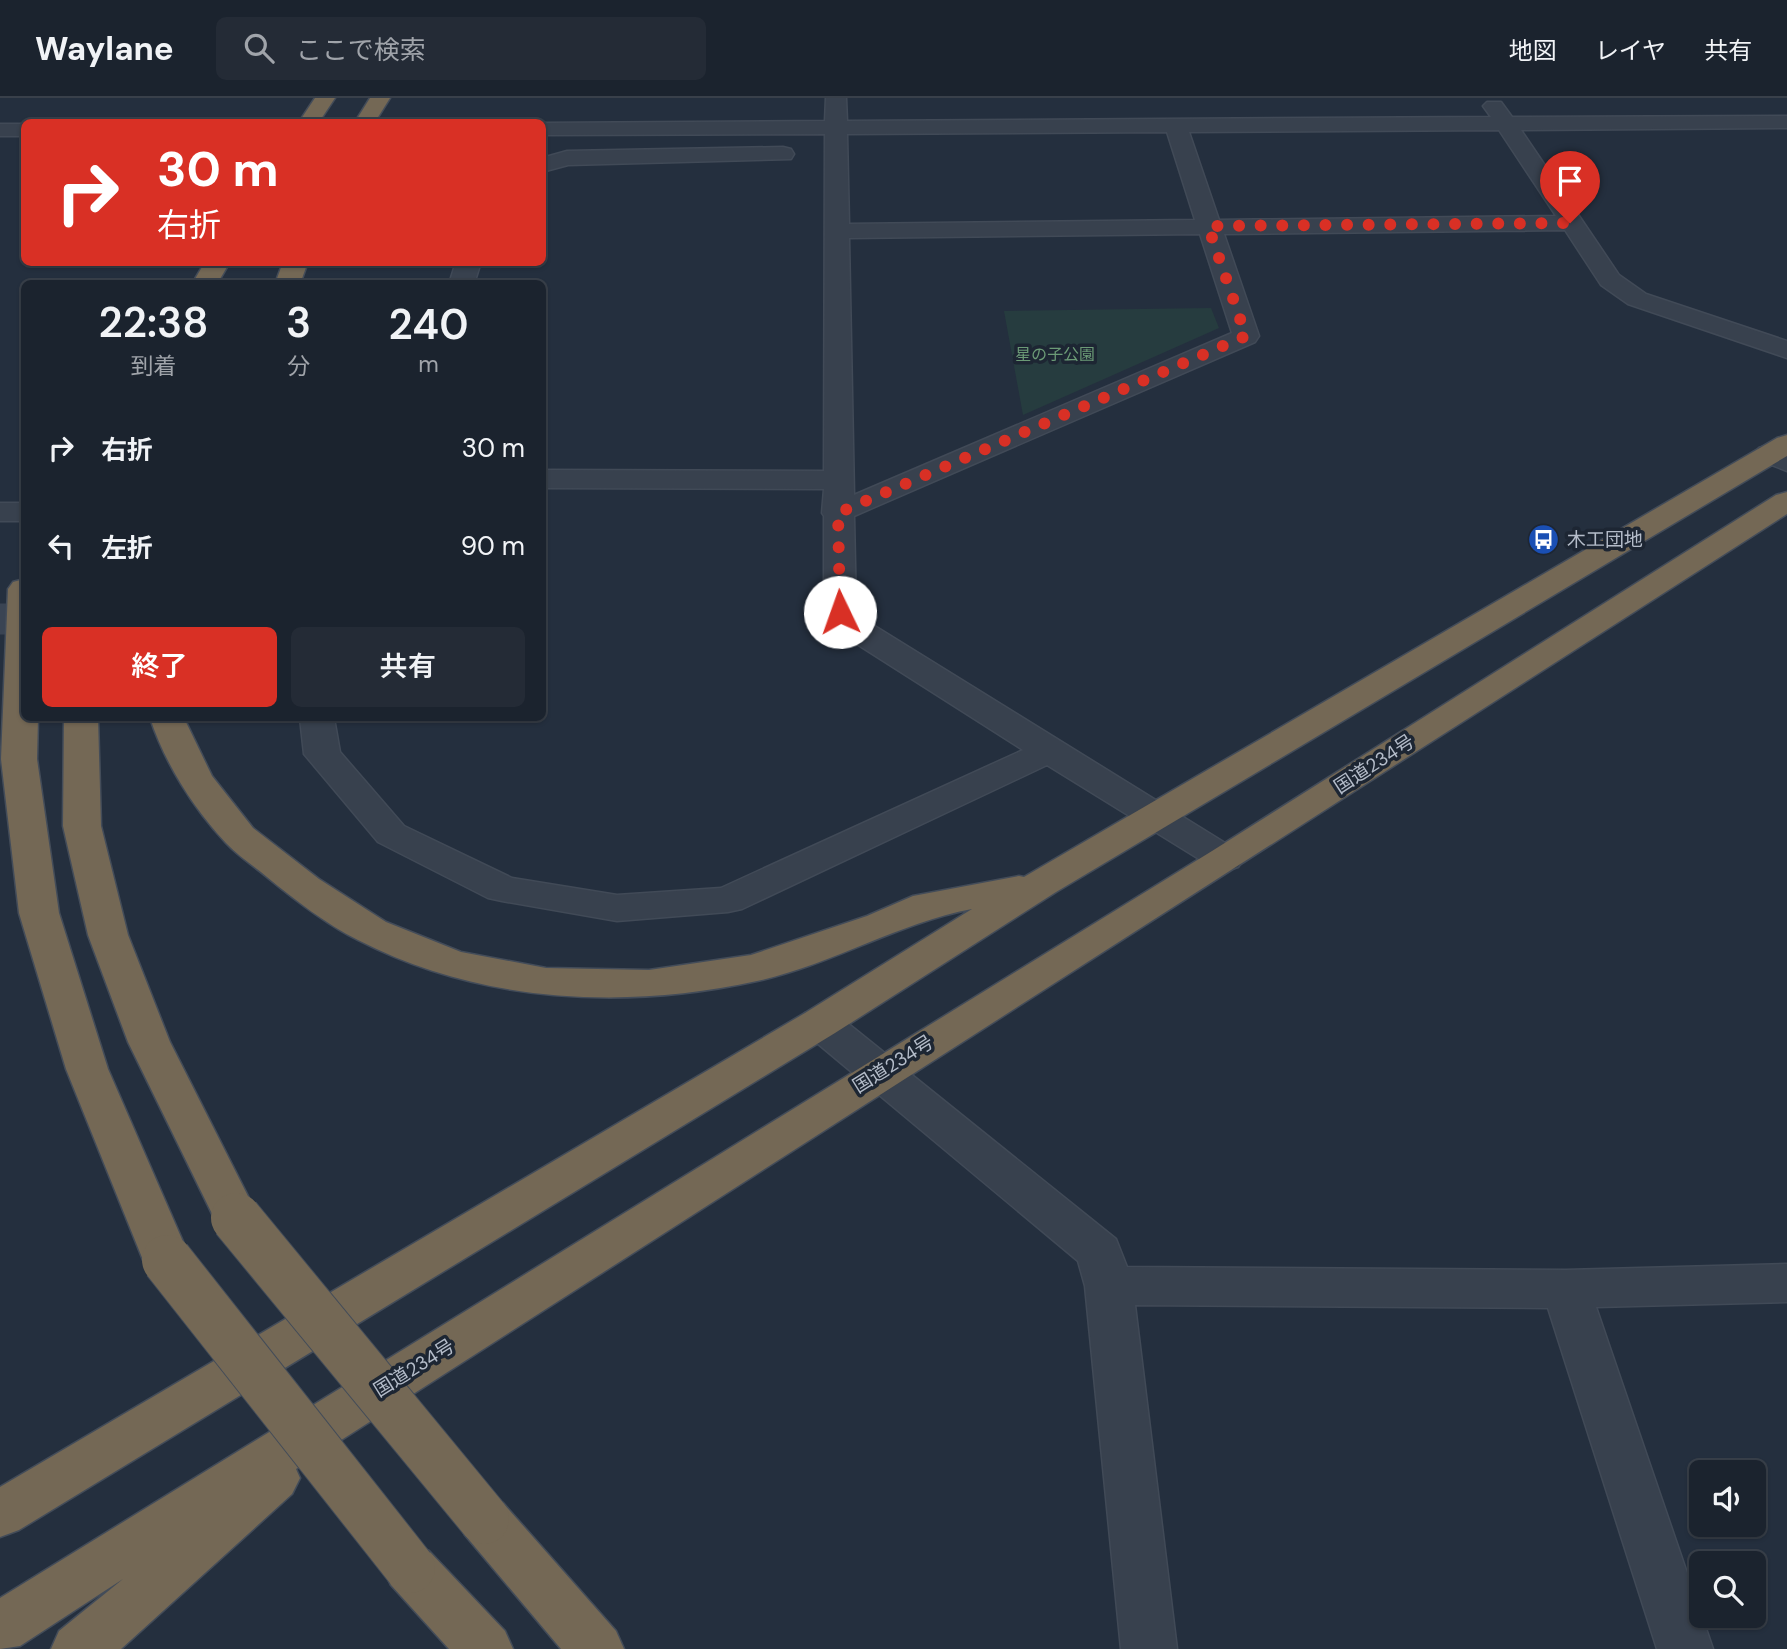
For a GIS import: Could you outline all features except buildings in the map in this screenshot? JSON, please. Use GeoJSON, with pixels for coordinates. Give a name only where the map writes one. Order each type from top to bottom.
{"type":"FeatureCollection","features":[{"type":"Feature","properties":{"kind":"highway"},"geometry":{"type":"LineString","coordinates":[[311,119],[325,98]]}},
{"type":"Feature","properties":{"kind":"highway"},"geometry":{"type":"LineString","coordinates":[[367,119],[381,100]]}},
{"type":"Feature","properties":{"kind":"highway"},"geometry":{"type":"LineString","coordinates":[[0,1514],[820,1023],[1042,883],[1781,453]]}},
{"type":"Feature","properties":{"kind":"highway","name":"国道234号"},"geometry":{"type":"LineString","coordinates":[[0,1629],[880,1073],[1225,859],[1787,501]]}},
{"type":"Feature","properties":{"kind":"highway"},"geometry":{"type":"LineString","coordinates":[[16,600],[19,759],[39,913],[87,1069],[167,1260],[410,1568],[485,1649]]}},
{"type":"Feature","properties":{"kind":"highway"},"geometry":{"type":"LineString","coordinates":[[81,721],[82,826],[108,935],[149,1041],[236,1218],[484,1519],[596,1649]]}},
{"type":"Feature","properties":{"kind":"highway"},"geometry":{"type":"LineString","coordinates":[[168,721],[195,779],[240,836],[305,888],[372,930],[452,964],[546,982],[649,984],[756,968],[881,925],[927,905],[1042,883]]}},
{"type":"Feature","properties":{"kind":"highway"},"geometry":{"type":"LineString","coordinates":[[79,1649],[127,1611],[348,1410]]}},
{"type":"Feature","properties":{"kind":"street"},"geometry":{"type":"LineString","coordinates":[[1489,98],[1610,280],[1637,299],[1787,350]]}},
{"type":"Feature","properties":{"kind":"street"},"geometry":{"type":"LineString","coordinates":[[546,129],[836,126],[1121,117],[1176,126],[1787,122]]}},
{"type":"Feature","properties":{"kind":"street"},"geometry":{"type":"LineString","coordinates":[[546,164],[567,158],[836,126]]}},
{"type":"Feature","properties":{"kind":"street"},"geometry":{"type":"LineString","coordinates":[[836,126],[840,612],[853,627],[1225,859]]}},
{"type":"Feature","properties":{"kind":"street"},"geometry":{"type":"LineString","coordinates":[[838,513],[1246,336],[1176,126]]}},
{"type":"Feature","properties":{"kind":"street"},"geometry":{"type":"LineString","coordinates":[[0,130],[21,130]]}},
{"type":"Feature","properties":{"kind":"street"},"geometry":{"type":"LineString","coordinates":[[838,231],[1570,223]]}},
{"type":"Feature","properties":{"kind":"street"},"geometry":{"type":"LineString","coordinates":[[546,479],[838,481]]}},
{"type":"Feature","properties":{"kind":"street"},"geometry":{"type":"LineString","coordinates":[[0,512],[21,512]]}},
{"type":"Feature","properties":{"kind":"street"},"geometry":{"type":"LineString","coordinates":[[317,721],[322,754],[391,834],[502,889],[617,908],[727,900],[1049,751]]}},
{"type":"Feature","properties":{"kind":"street"},"geometry":{"type":"LineString","coordinates":[[820,1023],[1099,1252],[1110,1286],[1149,1649]]}},
{"type":"Feature","properties":{"kind":"street"},"geometry":{"type":"LineString","coordinates":[[1110,1286],[1566,1289],[1787,1283]]}},
{"type":"Feature","properties":{"kind":"street"},"geometry":{"type":"LineString","coordinates":[[1566,1289],[1685,1649]]}},
{"type":"Feature","properties":{"kind":"green space","name":"星の子公園"},"geometry":{"type":"Polygon","coordinates":[[[1211,308],[1219,328],[1023,415],[1004,311],[1211,308]]]}},
{"type":"Feature","properties":{"kind":"tunnel"},"geometry":{"type":"LineString","coordinates":[[0,619],[21,619]]}},
{"type":"Feature","properties":{"kind":"place","name":"木工団地"},"geometry":{"type":"Point","coordinates":[1544,539]}},
{"type":"Feature","properties":{"kind":"route"},"geometry":{"type":"LineString","coordinates":[[840,612],[838,513],[1246,336],[1208,226],[1570,223]]}}]}
